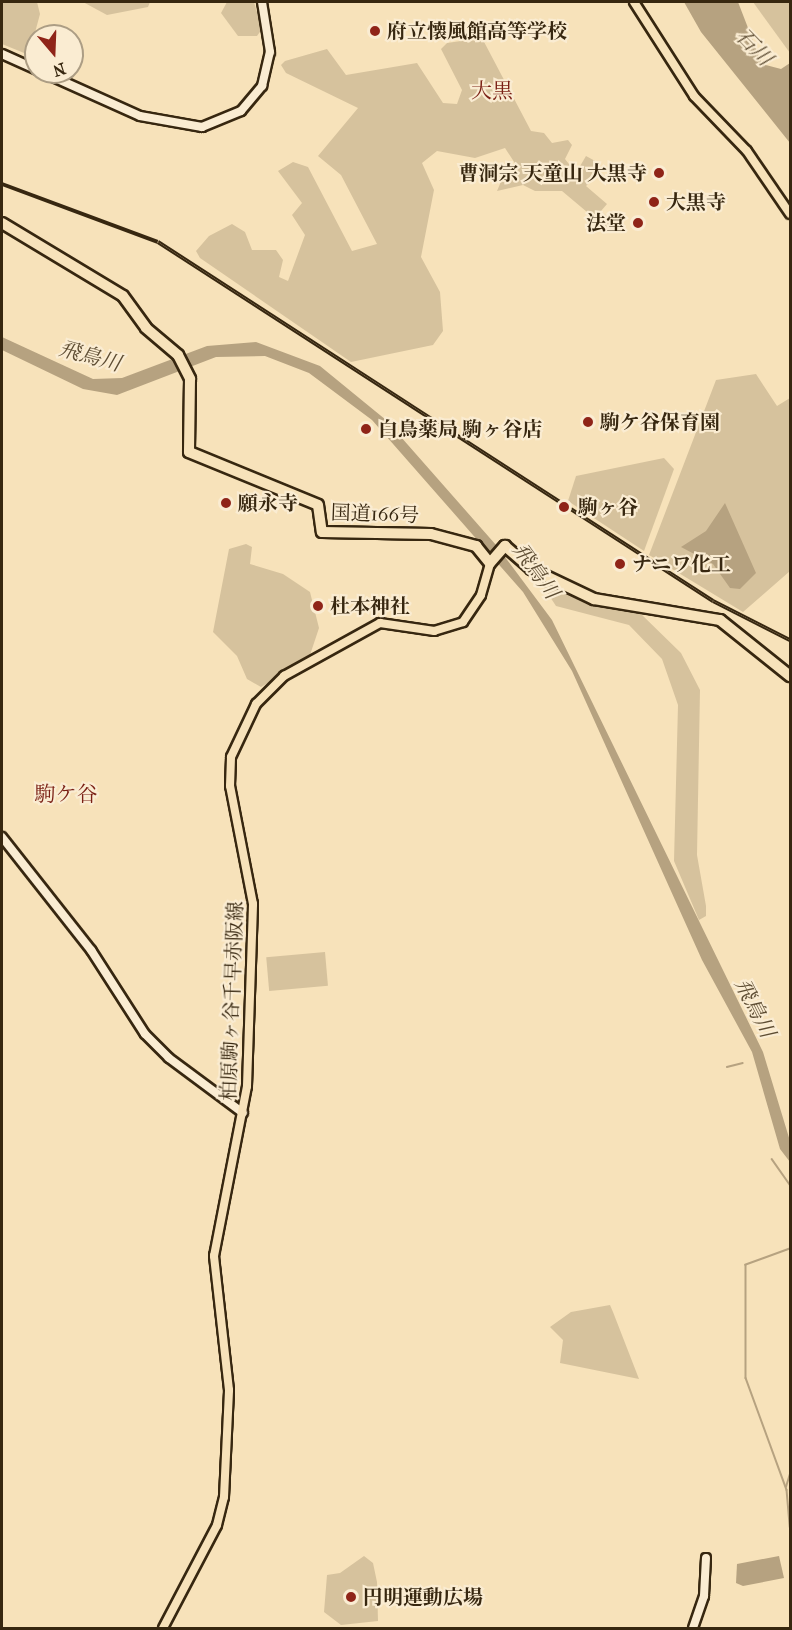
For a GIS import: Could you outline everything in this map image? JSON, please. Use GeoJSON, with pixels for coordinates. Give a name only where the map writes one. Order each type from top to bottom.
{"type":"FeatureCollection","features":[{"type":"Feature","properties":{"kind":"highway","name":"国道166号"},"geometry":{"type":"LineString","coordinates":[[2,223],[123,296],[146,328],[178,355],[187,368],[189,452],[318,505],[322,532],[423,533],[476,546],[490,561]]}},
{"type":"Feature","properties":{"kind":"highway"},"geometry":{"type":"LineString","coordinates":[[490,561],[505,546],[531,569],[594,599],[720,620],[790,676]]}},
{"type":"Feature","properties":{"kind":"main road"},"geometry":{"type":"LineString","coordinates":[[634,2],[694,96],[747,151],[790,214]]}},
{"type":"Feature","properties":{"kind":"main road","name":"柏原駒ヶ谷千早赤阪線"},"geometry":{"type":"LineString","coordinates":[[163,1629],[218,1525],[224,1497],[228,1373],[214,1256],[243,1113],[253,904],[229,777],[240,731],[266,690],[368,627],[390,623],[434,632],[463,622],[478,603],[490,561]]}},
{"type":"Feature","properties":{"kind":"street"},"geometry":{"type":"LineString","coordinates":[[2,54],[137,115],[202,127],[241,111],[262,86],[270,52],[262,2]]}},
{"type":"Feature","properties":{"kind":"street"},"geometry":{"type":"LineString","coordinates":[[2,837],[91,950],[145,1034],[243,1113]]}},
{"type":"Feature","properties":{"kind":"street"},"geometry":{"type":"LineString","coordinates":[[693,1629],[704,1596],[706,1558]]}},
{"type":"Feature","properties":{"kind":"shaded area"},"geometry":{"type":"Polygon","coordinates":[[[2,2],[37,2],[40,14],[37,24],[24,24],[24,53],[2,44],[2,2]]]}},
{"type":"Feature","properties":{"kind":"shaded area"},"geometry":{"type":"Polygon","coordinates":[[[83,2],[150,2],[148,7],[107,15],[83,2]]]}},
{"type":"Feature","properties":{"kind":"shaded area"},"geometry":{"type":"Polygon","coordinates":[[[227,2],[254,2],[262,29],[257,36],[238,36],[221,13],[227,2]]]}},
{"type":"Feature","properties":{"kind":"shaded area"},"geometry":{"type":"Polygon","coordinates":[[[753,2],[790,2],[790,53],[753,2]]]}},
{"type":"Feature","properties":{"kind":"shaded area"},"geometry":{"type":"Polygon","coordinates":[[[482,38],[531,131],[544,133],[552,143],[568,140],[572,145],[565,159],[576,173],[586,156],[597,162],[601,172],[586,186],[607,204],[601,211],[618,226],[612,233],[562,191],[535,191],[523,185],[497,191],[505,172],[518,168],[505,148],[475,158],[437,151],[422,163],[434,190],[421,257],[440,292],[443,331],[433,345],[351,362],[200,258],[196,251],[209,236],[232,224],[245,232],[252,250],[276,250],[283,260],[279,277],[288,281],[305,235],[292,215],[302,203],[278,171],[293,162],[308,167],[352,251],[377,244],[341,175],[318,156],[358,108],[286,73],[281,65],[285,61],[327,49],[346,75],[417,63],[443,103],[457,104],[462,90],[441,49],[447,43],[482,38]]]}},
{"type":"Feature","properties":{"kind":"shaded area"},"geometry":{"type":"Polygon","coordinates":[[[756,374],[777,406],[790,398],[790,571],[743,612],[649,555],[716,380],[756,374]]]}},
{"type":"Feature","properties":{"kind":"shaded area"},"geometry":{"type":"Polygon","coordinates":[[[664,458],[674,469],[644,551],[568,501],[576,476],[664,458]]]}},
{"type":"Feature","properties":{"kind":"shaded area"},"geometry":{"type":"Polygon","coordinates":[[[246,544],[252,547],[250,564],[283,574],[310,592],[319,628],[309,658],[261,687],[247,679],[237,656],[213,632],[229,549],[246,544]]]}},
{"type":"Feature","properties":{"kind":"shaded area"},"geometry":{"type":"Polygon","coordinates":[[[537,577],[578,598],[640,613],[681,653],[700,690],[697,855],[706,916],[699,920],[674,861],[678,705],[662,659],[629,625],[556,606],[537,577]]]}},
{"type":"Feature","properties":{"kind":"shaded area"},"geometry":{"type":"Polygon","coordinates":[[[325,952],[328,986],[269,991],[266,957],[325,952]]]}},
{"type":"Feature","properties":{"kind":"shaded area"},"geometry":{"type":"Polygon","coordinates":[[[610,1305],[639,1379],[560,1363],[563,1340],[550,1327],[571,1312],[610,1305]]]}},
{"type":"Feature","properties":{"kind":"shaded area","name":"円明運動広場"},"geometry":{"type":"Polygon","coordinates":[[[364,1556],[373,1563],[377,1582],[378,1621],[341,1625],[324,1612],[327,1575],[340,1573],[364,1556]]]}},
{"type":"Feature","properties":{"kind":"water","name":"石川"},"geometry":{"type":"Polygon","coordinates":[[[684,2],[738,2],[762,64],[781,69],[790,63],[790,143],[701,32],[684,2]]]}},
{"type":"Feature","properties":{"kind":"water"},"geometry":{"type":"Polygon","coordinates":[[[2,337],[93,379],[122,378],[207,346],[256,342],[320,366],[386,420],[496,545],[552,620],[763,1052],[790,1141],[790,1162],[780,1149],[752,1052],[702,960],[572,671],[523,592],[372,420],[309,373],[265,356],[216,357],[117,395],[83,389],[2,350],[2,337]]]}},
{"type":"Feature","properties":{"kind":"water"},"geometry":{"type":"Polygon","coordinates":[[[725,503],[756,573],[740,589],[730,588],[713,564],[681,547],[706,531],[725,503]]]}},
{"type":"Feature","properties":{"kind":"water"},"geometry":{"type":"Polygon","coordinates":[[[779,1556],[784,1578],[743,1586],[736,1583],[737,1564],[779,1556]]]}},
{"type":"Feature","properties":{"kind":"waterway"},"geometry":{"type":"LineString","coordinates":[[727,1067],[743,1063]]}},
{"type":"Feature","properties":{"kind":"waterway"},"geometry":{"type":"LineString","coordinates":[[772,1159],[790,1185]]}},
{"type":"Feature","properties":{"kind":"waterway"},"geometry":{"type":"LineString","coordinates":[[790,1249],[746,1265],[746,1378],[787,1490],[790,1527]]}},
{"type":"Feature","properties":{"kind":"waterway"},"geometry":{"type":"LineString","coordinates":[[786,1487],[790,1474]]}},
{"type":"Feature","properties":{"kind":"railway"},"geometry":{"type":"LineString","coordinates":[[2,184],[158,242],[713,601],[790,640]]}},
{"type":"Feature","properties":{"kind":"place","name":"府立懐風館高等学校"},"geometry":{"type":"Point","coordinates":[375,31]}},
{"type":"Feature","properties":{"kind":"place","name":"曹洞宗 天童山 大黒寺"},"geometry":{"type":"Point","coordinates":[659,173]}},
{"type":"Feature","properties":{"kind":"place","name":"大黒寺"},"geometry":{"type":"Point","coordinates":[654,202]}},
{"type":"Feature","properties":{"kind":"place","name":"法堂"},"geometry":{"type":"Point","coordinates":[638,223]}},
{"type":"Feature","properties":{"kind":"place","name":"駒ケ谷保育園"},"geometry":{"type":"Point","coordinates":[588,422]}},
{"type":"Feature","properties":{"kind":"place","name":"白鳥薬局 駒ヶ谷店"},"geometry":{"type":"Point","coordinates":[366,429]}},
{"type":"Feature","properties":{"kind":"place","name":"願永寺"},"geometry":{"type":"Point","coordinates":[226,503]}},
{"type":"Feature","properties":{"kind":"place","name":"駒ヶ谷"},"geometry":{"type":"Point","coordinates":[564,507]}},
{"type":"Feature","properties":{"kind":"place","name":"ナニワ化工"},"geometry":{"type":"Point","coordinates":[620,564]}},
{"type":"Feature","properties":{"kind":"place","name":"杜本神社"},"geometry":{"type":"Point","coordinates":[318,606]}},
{"type":"Feature","properties":{"kind":"place","name":"円明運動広場"},"geometry":{"type":"Point","coordinates":[351,1597]}},
{"type":"Feature","properties":{"kind":"district","name":"大黒"},"geometry":{"type":"Point","coordinates":[492,91]}},
{"type":"Feature","properties":{"kind":"district","name":"駒ケ谷"},"geometry":{"type":"Point","coordinates":[66,794]}},
{"type":"Feature","properties":{"kind":"water label","name":"飛鳥川"},"geometry":{"type":"Point","coordinates":[90,356]}},
{"type":"Feature","properties":{"kind":"water label","name":"飛鳥川"},"geometry":{"type":"Point","coordinates":[536,571]}},
{"type":"Feature","properties":{"kind":"water label","name":"飛鳥川"},"geometry":{"type":"Point","coordinates":[755,1008]}}]}
